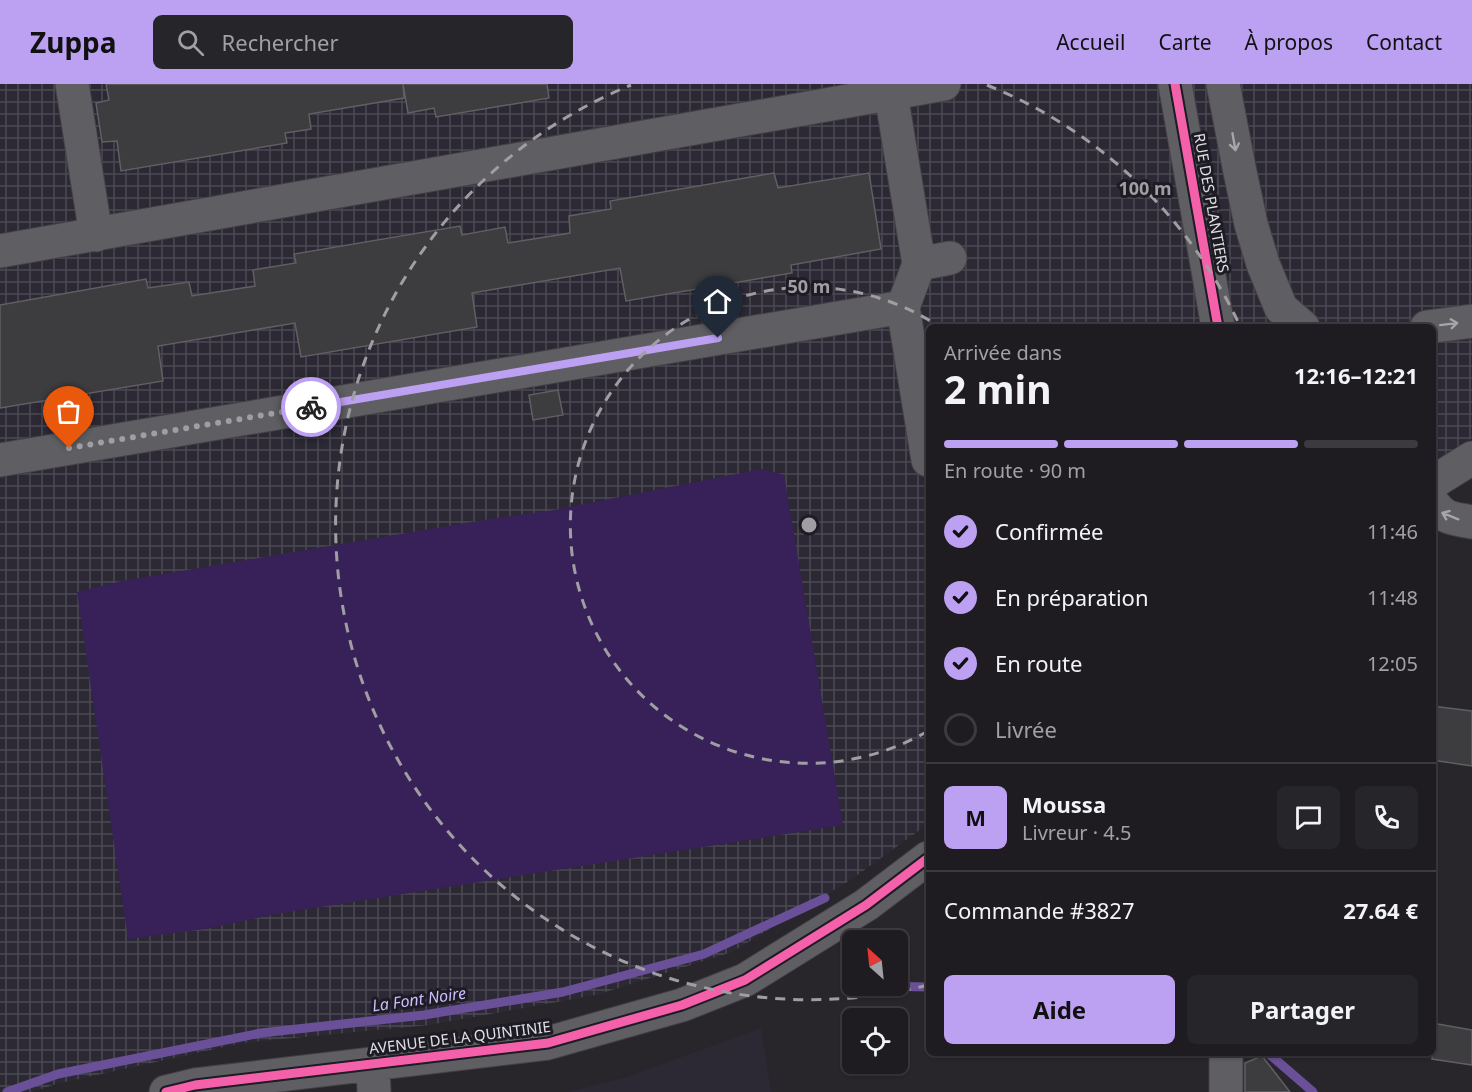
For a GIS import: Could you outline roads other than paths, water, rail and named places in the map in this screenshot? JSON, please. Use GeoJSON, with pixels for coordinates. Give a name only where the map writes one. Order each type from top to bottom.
{"type":"FeatureCollection","features":[{"type":"Feature","properties":{"kind":"street"},"geometry":{"type":"LineString","coordinates":[[72,84],[96,235]]}},
{"type":"Feature","properties":{"kind":"street"},"geometry":{"type":"LineString","coordinates":[[0,251],[944,84]]}},
{"type":"Feature","properties":{"kind":"street","name":"RUE DES PLANTIERS"},"geometry":{"type":"LineString","coordinates":[[1175,84],[1217,324]]}},
{"type":"Feature","properties":{"kind":"street"},"geometry":{"type":"LineString","coordinates":[[1223,84],[1251,224],[1263,264],[1281,308],[1299,324]]}},
{"type":"Feature","properties":{"kind":"street"},"geometry":{"type":"LineString","coordinates":[[891,94],[934,261],[903,307],[926,448]]}},
{"type":"Feature","properties":{"kind":"street"},"geometry":{"type":"LineString","coordinates":[[0,459],[903,307]]}},
{"type":"Feature","properties":{"kind":"street"},"geometry":{"type":"LineString","coordinates":[[1436,326],[1472,321]]}},
{"type":"Feature","properties":{"kind":"street"},"geometry":{"type":"LineString","coordinates":[[1436,480],[1472,458]]}},
{"type":"Feature","properties":{"kind":"street"},"geometry":{"type":"LineString","coordinates":[[1436,507],[1447,517],[1472,522]]}},
{"type":"Feature","properties":{"kind":"street","name":"AVENUE DE LA QUINTINIE"},"geometry":{"type":"LineString","coordinates":[[166,1092],[195,1085],[374,1078],[548,1043],[682,1005],[745,980],[866,905],[926,860]]}},
{"type":"Feature","properties":{"kind":"street"},"geometry":{"type":"LineString","coordinates":[[1226,1056],[1226,1092]]}},
{"type":"Feature","properties":{"kind":"waterway","name":"La Font Noire"},"geometry":{"type":"LineString","coordinates":[[7,1092],[58,1074],[261,1033],[424,1015],[563,992],[704,954],[825,898]]}},
{"type":"Feature","properties":{"kind":"waterway","name":"La Font Noire"},"geometry":{"type":"LineString","coordinates":[[908,987],[926,987]]}},
{"type":"Feature","properties":{"kind":"waterway","name":"La Font Noire"},"geometry":{"type":"LineString","coordinates":[[1271,1056],[1313,1092]]}}]}
